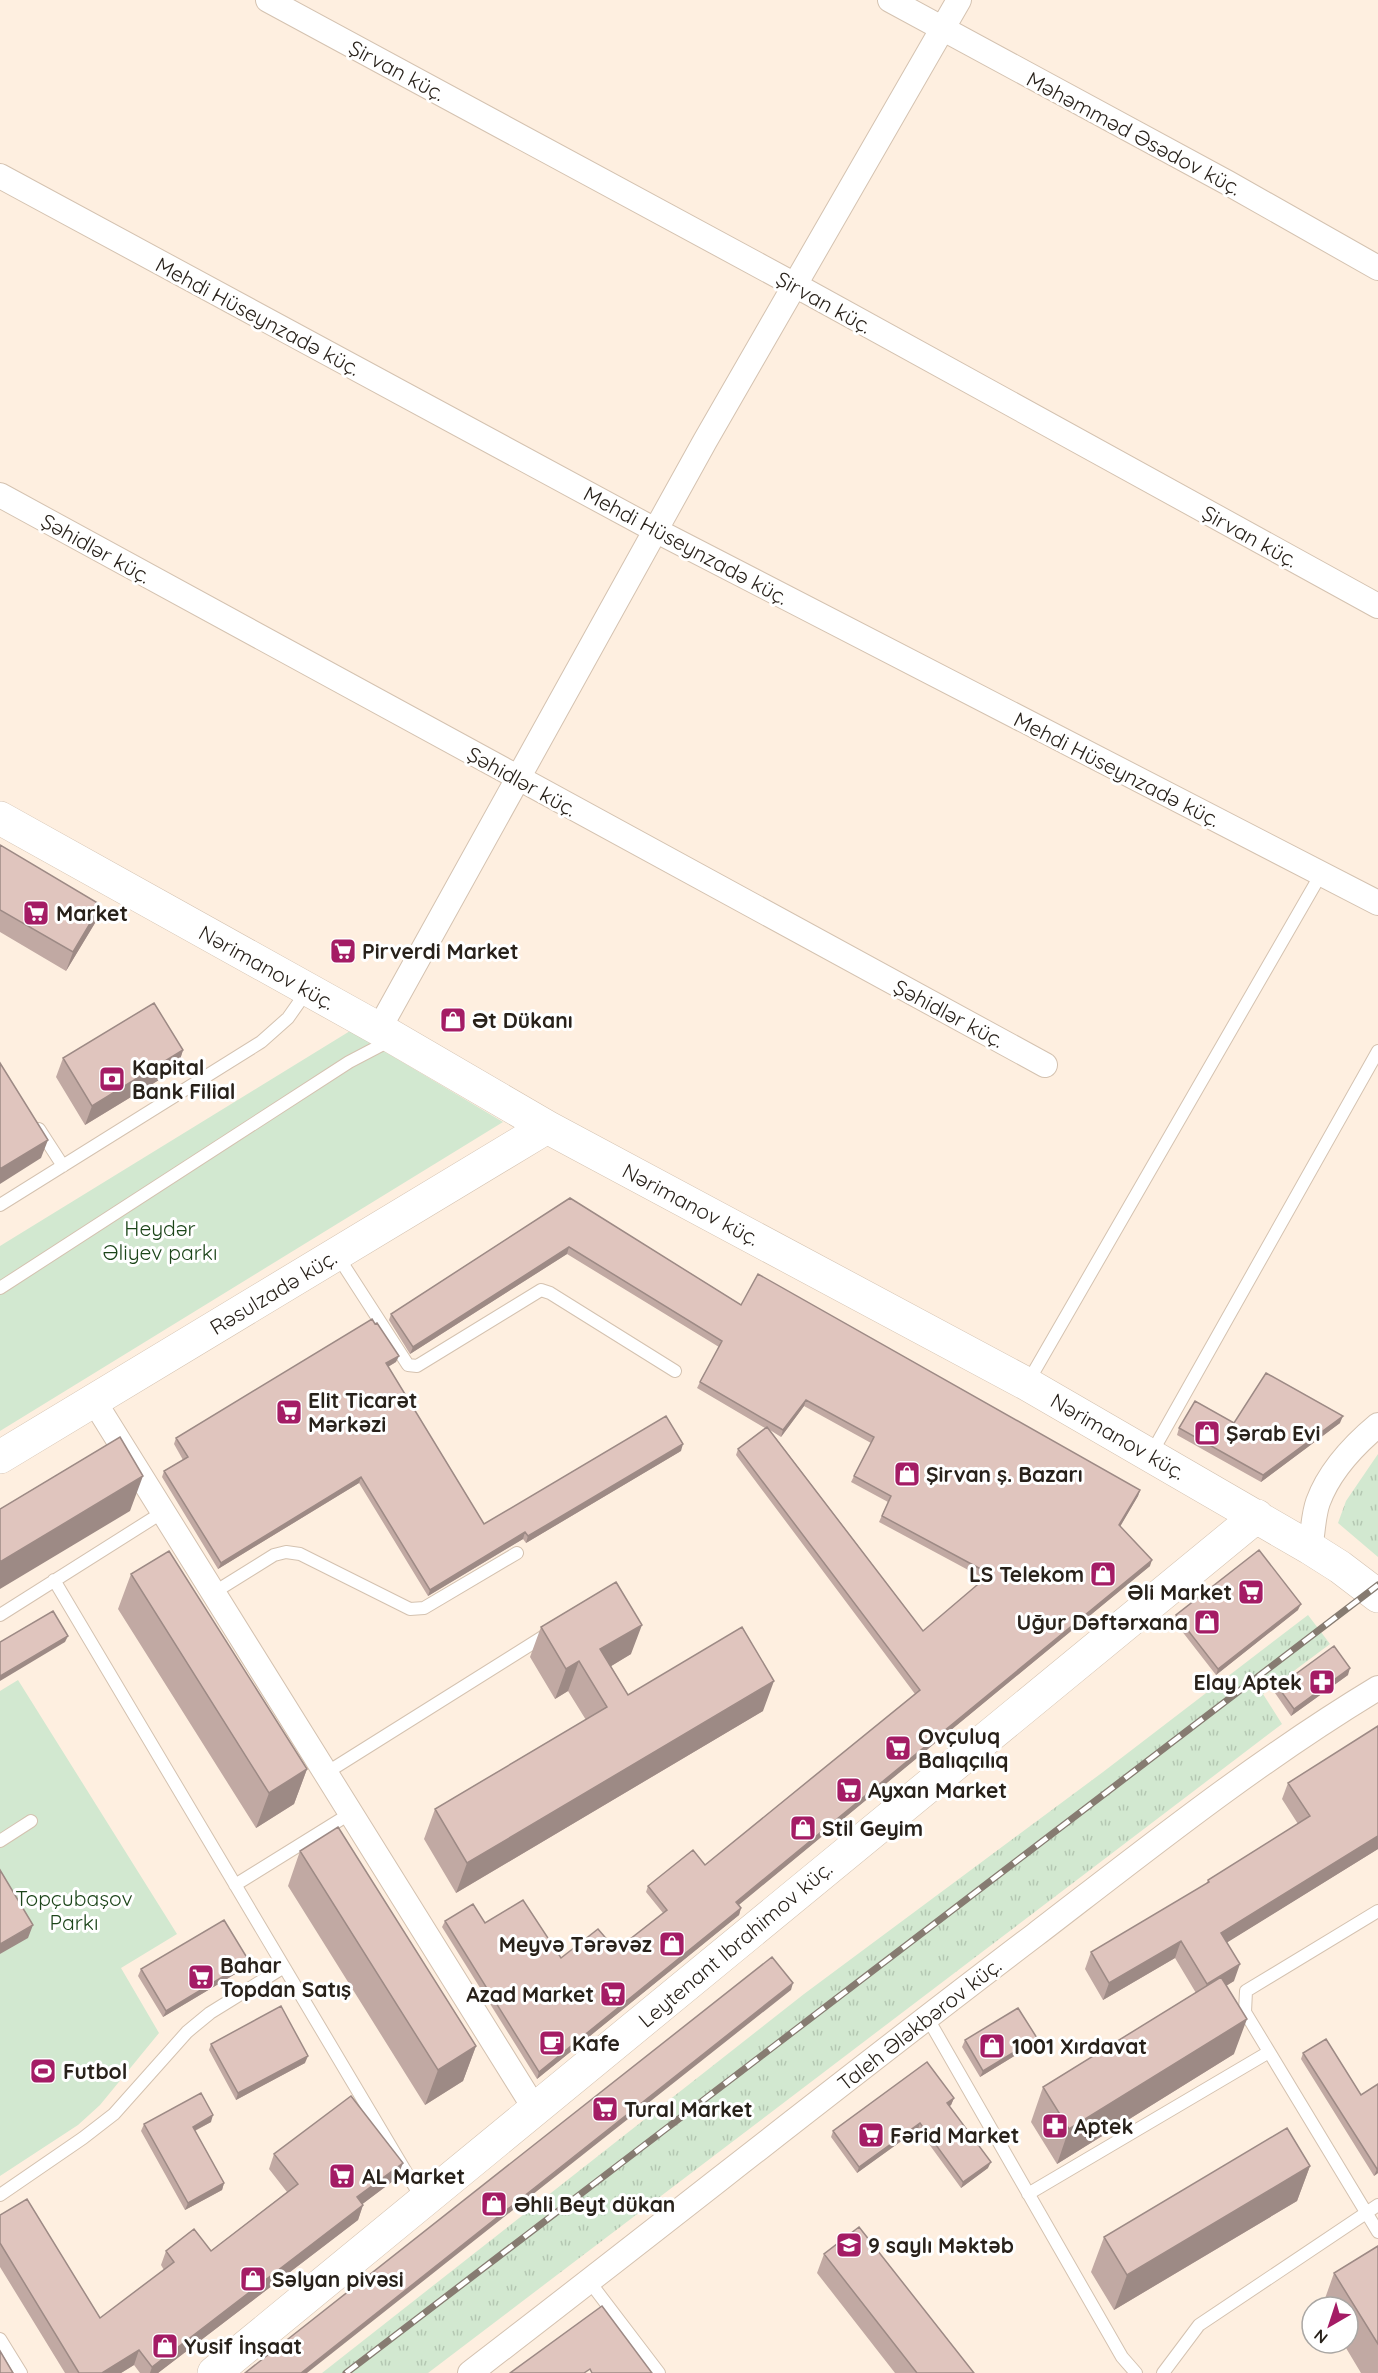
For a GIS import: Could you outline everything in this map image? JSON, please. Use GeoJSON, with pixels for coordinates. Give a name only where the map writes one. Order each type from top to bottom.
{"type":"FeatureCollection","features":[{"type":"Feature","properties":{"kind":"street","name":"Şirvan küç."},"geometry":{"type":"LineString","coordinates":[[268,0],[795,285],[1378,606]]}},
{"type":"Feature","properties":{"kind":"street","name":"Məhəmməd Əsədov küç."},"geometry":{"type":"LineString","coordinates":[[890,0],[1228,183],[1378,268]]}},
{"type":"Feature","properties":{"kind":"street"},"geometry":{"type":"LineString","coordinates":[[386,1034],[517,779],[655,530],[959,0]]}},
{"type":"Feature","properties":{"kind":"street","name":"Mehdi Hüseynzadə küç."},"geometry":{"type":"LineString","coordinates":[[0,176],[655,530],[1378,903]]}},
{"type":"Feature","properties":{"kind":"street","name":"Şəhidlər küç."},"geometry":{"type":"LineString","coordinates":[[0,495],[1045,1065]]}},
{"type":"Feature","properties":{"kind":"street","name":"Nərimanov küç."},"geometry":{"type":"LineString","coordinates":[[0,818],[547,1127],[1027,1384],[1151,1454],[1310,1548],[1378,1596]]}},
{"type":"Feature","properties":{"kind":"street","name":"Rəsulzadə küç."},"geometry":{"type":"LineString","coordinates":[[0,1457],[547,1127]]}},
{"type":"Feature","properties":{"kind":"street"},"geometry":{"type":"LineString","coordinates":[[94,1401],[535,2109]]}},
{"type":"Feature","properties":{"kind":"street"},"geometry":{"type":"LineString","coordinates":[[1310,1548],[1318,1502],[1333,1475],[1357,1442],[1378,1425]]}},
{"type":"Feature","properties":{"kind":"street","name":"Leytenant Ibrahimov küç."},"geometry":{"type":"LineString","coordinates":[[214,2373],[1257,1516]]}},
{"type":"Feature","properties":{"kind":"street","name":"Taleh Ələkbərov küç."},"geometry":{"type":"LineString","coordinates":[[470,2373],[927,2017],[1244,1776],[1302,1735],[1378,1688]]}},
{"type":"Feature","properties":{"kind":"lane"},"geometry":{"type":"LineString","coordinates":[[1027,1384],[1321,874]]}},
{"type":"Feature","properties":{"kind":"lane"},"geometry":{"type":"LineString","coordinates":[[0,1205],[261,1042],[288,1018],[308,990]]}},
{"type":"Feature","properties":{"kind":"lane"},"geometry":{"type":"LineString","coordinates":[[0,1288],[349,1062],[386,1034]]}},
{"type":"Feature","properties":{"kind":"lane"},"geometry":{"type":"LineString","coordinates":[[1151,1454],[1378,1051]]}},
{"type":"Feature","properties":{"kind":"lane"},"geometry":{"type":"LineString","coordinates":[[32,1118],[63,1166]]}},
{"type":"Feature","properties":{"kind":"lane"},"geometry":{"type":"LineString","coordinates":[[336,1254],[408,1365],[417,1366],[541,1290],[550,1293],[675,1371]]}},
{"type":"Feature","properties":{"kind":"lane"},"geometry":{"type":"LineString","coordinates":[[0,1615],[163,1512]]}},
{"type":"Feature","properties":{"kind":"lane"},"geometry":{"type":"LineString","coordinates":[[213,1593],[274,1555],[286,1552],[300,1554],[410,1609],[424,1608],[517,1553]]}},
{"type":"Feature","properties":{"kind":"lane"},"geometry":{"type":"LineString","coordinates":[[54,1580],[423,2200]]}},
{"type":"Feature","properties":{"kind":"lane"},"geometry":{"type":"LineString","coordinates":[[326,1773],[446,1700],[564,1624]]}},
{"type":"Feature","properties":{"kind":"lane"},"geometry":{"type":"LineString","coordinates":[[235,1885],[351,1813]]}},
{"type":"Feature","properties":{"kind":"lane"},"geometry":{"type":"LineString","coordinates":[[0,1841],[31,1821]]}},
{"type":"Feature","properties":{"kind":"lane"},"geometry":{"type":"LineString","coordinates":[[1378,1911],[1246,1990],[1245,2012],[1378,2232]]}},
{"type":"Feature","properties":{"kind":"lane"},"geometry":{"type":"LineString","coordinates":[[0,2194],[83,2138],[114,2114],[187,2032],[210,2013],[284,1967]]}},
{"type":"Feature","properties":{"kind":"lane"},"geometry":{"type":"LineString","coordinates":[[927,2017],[1122,2357],[1136,2373]]}},
{"type":"Feature","properties":{"kind":"lane"},"geometry":{"type":"LineString","coordinates":[[1028,2194],[1269,2052]]}},
{"type":"Feature","properties":{"kind":"lane"},"geometry":{"type":"LineString","coordinates":[[1163,2373],[1199,2325],[1378,2205]]}},
{"type":"Feature","properties":{"kind":"lane"},"geometry":{"type":"LineString","coordinates":[[589,2281],[659,2373]]}},
{"type":"Feature","properties":{"kind":"lane"},"geometry":{"type":"LineString","coordinates":[[0,2339],[21,2373]]}},
{"type":"Feature","properties":{"kind":"green space","name":"Heydər Əliyev parkı"},"geometry":{"type":"Polygon","coordinates":[[[350,1031],[503,1122],[0,1431],[0,1246],[350,1031]]]}},
{"type":"Feature","properties":{"kind":"green space"},"geometry":{"type":"Polygon","coordinates":[[[1378,1454],[1378,1557],[1338,1523],[1346,1501],[1378,1454]]]}},
{"type":"Feature","properties":{"kind":"green space"},"geometry":{"type":"Polygon","coordinates":[[[1308,1615],[1330,1644],[1263,1694],[1282,1724],[428,2373],[322,2373],[804,1994],[1103,1772],[1308,1615]]]}},
{"type":"Feature","properties":{"kind":"green space","name":"Topçubaşov Parkı"},"geometry":{"type":"Polygon","coordinates":[[[18,1680],[177,1934],[121,1968],[159,2033],[100,2105],[78,2125],[0,2176],[0,1691],[18,1680]]]}},
{"type":"Feature","properties":{"kind":"building"},"geometry":{"type":"Polygon","coordinates":[[[0,845],[101,905],[73,952],[0,910],[0,845]]]}},
{"type":"Feature","properties":{"kind":"building"},"geometry":{"type":"Polygon","coordinates":[[[154,1003],[183,1050],[92,1106],[63,1058],[154,1003]]]}},
{"type":"Feature","properties":{"kind":"building"},"geometry":{"type":"Polygon","coordinates":[[[0,1063],[48,1140],[0,1169],[0,1063]]]}},
{"type":"Feature","properties":{"kind":"building"},"geometry":{"type":"Polygon","coordinates":[[[570,1198],[741,1305],[758,1274],[1140,1490],[1119,1525],[1152,1560],[736,1902],[741,1908],[539,2072],[445,1921],[473,1904],[485,1923],[523,1900],[561,1958],[598,1929],[616,1950],[667,1910],[648,1886],[693,1850],[705,1865],[920,1690],[738,1449],[767,1427],[923,1631],[990,1574],[882,1516],[891,1496],[854,1476],[874,1437],[806,1400],[783,1430],[700,1382],[722,1341],[569,1247],[413,1347],[391,1314],[570,1198]]]}},
{"type":"Feature","properties":{"kind":"building"},"geometry":{"type":"Polygon","coordinates":[[[372,1319],[399,1356],[386,1363],[484,1524],[666,1416],[683,1444],[528,1536],[525,1532],[430,1590],[361,1477],[221,1563],[164,1471],[188,1457],[176,1438],[372,1319]]]}},
{"type":"Feature","properties":{"kind":"building"},"geometry":{"type":"Polygon","coordinates":[[[1266,1373],[1343,1416],[1263,1475],[1179,1428],[1195,1401],[1234,1423],[1266,1373]]]}},
{"type":"Feature","properties":{"kind":"building"},"geometry":{"type":"Polygon","coordinates":[[[120,1437],[143,1476],[0,1562],[0,1509],[120,1437]]]}},
{"type":"Feature","properties":{"kind":"building"},"geometry":{"type":"Polygon","coordinates":[[[1259,1550],[1301,1604],[1218,1669],[1176,1615],[1259,1550]]]}},
{"type":"Feature","properties":{"kind":"building"},"geometry":{"type":"Polygon","coordinates":[[[169,1551],[307,1769],[269,1793],[131,1574],[169,1551]]]}},
{"type":"Feature","properties":{"kind":"building"},"geometry":{"type":"Polygon","coordinates":[[[616,1582],[642,1625],[600,1649],[628,1695],[742,1627],[774,1681],[467,1863],[435,1809],[607,1707],[579,1661],[566,1669],[541,1627],[616,1582]]]}},
{"type":"Feature","properties":{"kind":"building"},"geometry":{"type":"Polygon","coordinates":[[[53,1611],[68,1636],[0,1676],[0,1642],[53,1611]]]}},
{"type":"Feature","properties":{"kind":"building"},"geometry":{"type":"Polygon","coordinates":[[[1334,1646],[1350,1668],[1294,1709],[1278,1687],[1334,1646]]]}},
{"type":"Feature","properties":{"kind":"building"},"geometry":{"type":"Polygon","coordinates":[[[1378,1726],[1378,1836],[1221,1933],[1240,1964],[1207,1984],[1181,1941],[1109,1983],[1091,1952],[1209,1882],[1208,1880],[1310,1816],[1288,1783],[1378,1726]]]}},
{"type":"Feature","properties":{"kind":"building"},"geometry":{"type":"Polygon","coordinates":[[[338,1827],[476,2046],[438,2070],[300,1851],[338,1827]]]}},
{"type":"Feature","properties":{"kind":"building"},"geometry":{"type":"Polygon","coordinates":[[[0,1870],[33,1925],[0,1944],[0,1870]]]}},
{"type":"Feature","properties":{"kind":"building"},"geometry":{"type":"Polygon","coordinates":[[[224,1920],[249,1961],[166,2011],[141,1969],[224,1920]]]}},
{"type":"Feature","properties":{"kind":"building"},"geometry":{"type":"Polygon","coordinates":[[[772,1957],[793,1983],[301,2373],[245,2373],[772,1957]]]}},
{"type":"Feature","properties":{"kind":"building"},"geometry":{"type":"Polygon","coordinates":[[[1221,1977],[1247,2019],[1069,2129],[1043,2087],[1221,1977]]]}},
{"type":"Feature","properties":{"kind":"building"},"geometry":{"type":"Polygon","coordinates":[[[281,2006],[308,2056],[238,2093],[211,2044],[281,2006]]]}},
{"type":"Feature","properties":{"kind":"building"},"geometry":{"type":"Polygon","coordinates":[[[1018,2008],[1037,2038],[983,2071],[965,2040],[1018,2008]]]}},
{"type":"Feature","properties":{"kind":"building"},"geometry":{"type":"Polygon","coordinates":[[[1326,2039],[1361,2095],[1378,2084],[1377,2169],[1303,2053],[1326,2039]]]}},
{"type":"Feature","properties":{"kind":"building"},"geometry":{"type":"Polygon","coordinates":[[[927,2062],[954,2098],[947,2103],[991,2162],[963,2182],[920,2123],[859,2167],[833,2131],[927,2062]]]}},
{"type":"Feature","properties":{"kind":"building"},"geometry":{"type":"Polygon","coordinates":[[[201,2093],[213,2115],[193,2127],[224,2183],[188,2203],[144,2124],[201,2093]]]}},
{"type":"Feature","properties":{"kind":"building"},"geometry":{"type":"Polygon","coordinates":[[[351,2096],[403,2163],[357,2197],[363,2205],[152,2367],[139,2350],[102,2373],[79,2373],[0,2243],[0,2215],[27,2199],[100,2318],[174,2262],[166,2251],[194,2229],[211,2251],[298,2184],[274,2154],[351,2096]]]}},
{"type":"Feature","properties":{"kind":"building"},"geometry":{"type":"Polygon","coordinates":[[[1287,2128],[1310,2166],[1127,2275],[1104,2237],[1287,2128]]]}},
{"type":"Feature","properties":{"kind":"building"},"geometry":{"type":"Polygon","coordinates":[[[859,2227],[974,2373],[917,2373],[824,2254],[859,2227]]]}},
{"type":"Feature","properties":{"kind":"building"},"geometry":{"type":"Polygon","coordinates":[[[1378,2246],[1378,2344],[1360,2315],[1360,2295],[1348,2295],[1334,2273],[1378,2246]]]}},
{"type":"Feature","properties":{"kind":"building"},"geometry":{"type":"Polygon","coordinates":[[[602,2306],[652,2373],[592,2373],[590,2369],[584,2373],[510,2373],[602,2306]]]}},
{"type":"Feature","properties":{"kind":"building"},"geometry":{"type":"Polygon","coordinates":[[[0,2351],[13,2373],[0,2373],[0,2351]]]}},
{"type":"Feature","properties":{"kind":"railway"},"geometry":{"type":"LineString","coordinates":[[346,2373],[1378,1585]]}},
{"type":"Feature","properties":{"kind":"place","name":"Market"},"geometry":{"type":"Point","coordinates":[36,913]}},
{"type":"Feature","properties":{"kind":"place","name":"Pirverdi Market"},"geometry":{"type":"Point","coordinates":[343,951]}},
{"type":"Feature","properties":{"kind":"place","name":"Ət Dükanı"},"geometry":{"type":"Point","coordinates":[453,1020]}},
{"type":"Feature","properties":{"kind":"place","name":"Kapital Bank Filial"},"geometry":{"type":"Point","coordinates":[112,1079]}},
{"type":"Feature","properties":{"kind":"place","name":"Elit Ticarət Mərkəzi"},"geometry":{"type":"Point","coordinates":[289,1412]}},
{"type":"Feature","properties":{"kind":"place","name":"Şərab Evi"},"geometry":{"type":"Point","coordinates":[1207,1433]}},
{"type":"Feature","properties":{"kind":"place","name":"Şirvan ş. Bazarı"},"geometry":{"type":"Point","coordinates":[907,1474]}},
{"type":"Feature","properties":{"kind":"place","name":"LS Telekom"},"geometry":{"type":"Point","coordinates":[1103,1574]}},
{"type":"Feature","properties":{"kind":"place","name":"Əli Market"},"geometry":{"type":"Point","coordinates":[1251,1592]}},
{"type":"Feature","properties":{"kind":"place","name":"Uğur Dəftərxana"},"geometry":{"type":"Point","coordinates":[1207,1622]}},
{"type":"Feature","properties":{"kind":"place","name":"Elay Aptek"},"geometry":{"type":"Point","coordinates":[1322,1682]}},
{"type":"Feature","properties":{"kind":"place","name":"Ovçuluq Balıqçılıq"},"geometry":{"type":"Point","coordinates":[898,1748]}},
{"type":"Feature","properties":{"kind":"place","name":"Ayxan Market"},"geometry":{"type":"Point","coordinates":[849,1790]}},
{"type":"Feature","properties":{"kind":"place","name":"Stil Geyim"},"geometry":{"type":"Point","coordinates":[803,1828]}},
{"type":"Feature","properties":{"kind":"place","name":"Meyvə Tərəvəz"},"geometry":{"type":"Point","coordinates":[672,1944]}},
{"type":"Feature","properties":{"kind":"place","name":"Bahar Topdan Satış"},"geometry":{"type":"Point","coordinates":[201,1977]}},
{"type":"Feature","properties":{"kind":"place","name":"Azad Market"},"geometry":{"type":"Point","coordinates":[613,1994]}},
{"type":"Feature","properties":{"kind":"place","name":"Kafe"},"geometry":{"type":"Point","coordinates":[552,2043]}},
{"type":"Feature","properties":{"kind":"place","name":"1001 Xırdavat"},"geometry":{"type":"Point","coordinates":[992,2046]}},
{"type":"Feature","properties":{"kind":"place","name":"Futbol"},"geometry":{"type":"Point","coordinates":[43,2071]}},
{"type":"Feature","properties":{"kind":"place","name":"Tural Market"},"geometry":{"type":"Point","coordinates":[605,2109]}},
{"type":"Feature","properties":{"kind":"place","name":"Aptek"},"geometry":{"type":"Point","coordinates":[1055,2126]}},
{"type":"Feature","properties":{"kind":"place","name":"Fərid Market"},"geometry":{"type":"Point","coordinates":[871,2135]}},
{"type":"Feature","properties":{"kind":"place","name":"AL Market"},"geometry":{"type":"Point","coordinates":[342,2176]}},
{"type":"Feature","properties":{"kind":"place","name":"Əhli Beyt dükan"},"geometry":{"type":"Point","coordinates":[494,2204]}},
{"type":"Feature","properties":{"kind":"place","name":"9 saylı Məktəb"},"geometry":{"type":"Point","coordinates":[849,2245]}},
{"type":"Feature","properties":{"kind":"place","name":"Səlyan pivəsi"},"geometry":{"type":"Point","coordinates":[253,2279]}},
{"type":"Feature","properties":{"kind":"place","name":"Yusif İnşaat"},"geometry":{"type":"Point","coordinates":[165,2346]}}]}
